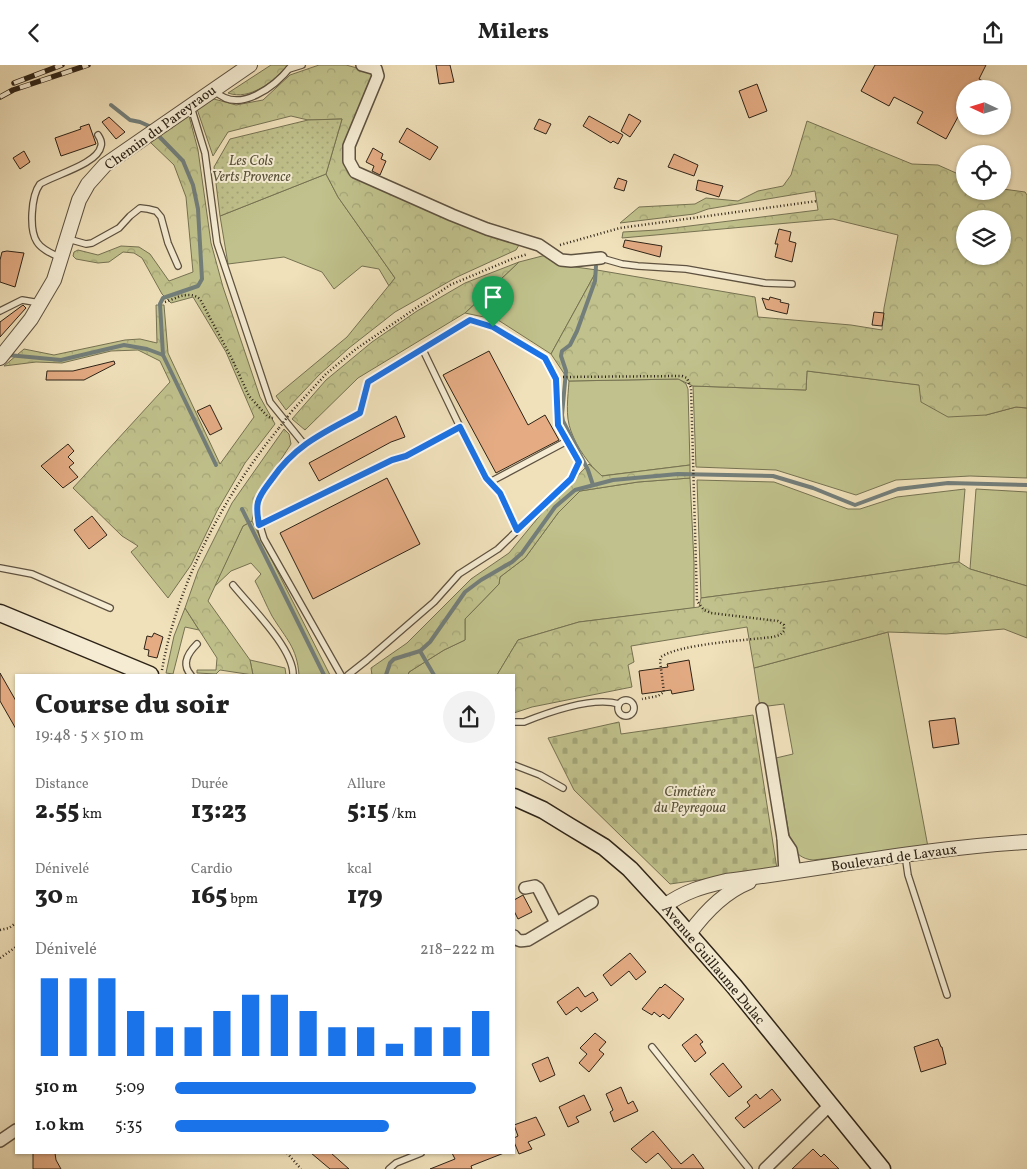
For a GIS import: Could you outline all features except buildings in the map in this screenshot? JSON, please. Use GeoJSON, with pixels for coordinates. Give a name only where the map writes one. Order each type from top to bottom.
{"type":"FeatureCollection","features":[{"type":"Feature","properties":{"kind":"main road"},"geometry":{"type":"LineString","coordinates":[[0,613],[138,673]]}},
{"type":"Feature","properties":{"kind":"main road","name":"Avenue Guillaume Dulac"},"geometry":{"type":"LineString","coordinates":[[515,797],[549,814],[604,847],[630,869],[734,986],[882,1169]]}},
{"type":"Feature","properties":{"kind":"street","name":"Chemin du Pareyraou"},"geometry":{"type":"LineString","coordinates":[[0,358],[16,340],[54,280],[79,200],[88,184],[105,165],[137,141],[250,65]]}},
{"type":"Feature","properties":{"kind":"street"},"geometry":{"type":"LineString","coordinates":[[362,65],[376,69],[378,76],[349,146],[348,158],[355,172],[452,215],[539,245],[561,259],[571,261],[601,258]]}},
{"type":"Feature","properties":{"kind":"street"},"geometry":{"type":"LineString","coordinates":[[762,709],[790,872]]}},
{"type":"Feature","properties":{"kind":"street","name":"Boulevard de Lavaux"},"geometry":{"type":"LineString","coordinates":[[664,905],[682,894],[713,884],[905,854],[980,845],[1027,842]]}},
{"type":"Feature","properties":{"kind":"street","name":"Boulevard de Lavaux"},"geometry":{"type":"LineString","coordinates":[[689,934],[701,917],[719,900],[737,887],[762,877]]}},
{"type":"Feature","properties":{"kind":"street"},"geometry":{"type":"LineString","coordinates":[[713,884],[719,900]]}},
{"type":"Feature","properties":{"kind":"street"},"geometry":{"type":"LineString","coordinates":[[525,888],[535,885],[538,888],[556,923]]}},
{"type":"Feature","properties":{"kind":"street"},"geometry":{"type":"LineString","coordinates":[[515,938],[521,941],[528,940],[592,902]]}},
{"type":"Feature","properties":{"kind":"street"},"geometry":{"type":"LineString","coordinates":[[772,1166],[830,1105]]}},
{"type":"Feature","properties":{"kind":"street"},"geometry":{"type":"LineString","coordinates":[[0,1141],[15,1131]]}},
{"type":"Feature","properties":{"kind":"lane"},"geometry":{"type":"LineString","coordinates":[[214,89],[226,99],[236,101],[251,97],[272,86],[290,67],[302,65]]}},
{"type":"Feature","properties":{"kind":"lane"},"geometry":{"type":"LineString","coordinates":[[190,105],[205,153],[217,243],[270,402],[304,444]]}},
{"type":"Feature","properties":{"kind":"lane"},"geometry":{"type":"LineString","coordinates":[[61,258],[38,244],[35,236],[33,199],[40,184],[83,165],[93,158],[101,149],[102,144],[98,135]]}},
{"type":"Feature","properties":{"kind":"lane"},"geometry":{"type":"LineString","coordinates":[[67,239],[86,244],[92,243],[119,228],[130,216],[140,209],[148,209],[156,211],[161,217],[168,243],[178,266]]}},
{"type":"Feature","properties":{"kind":"lane"},"geometry":{"type":"LineString","coordinates":[[601,258],[630,265],[686,269],[765,283],[792,284]]}},
{"type":"Feature","properties":{"kind":"lane"},"geometry":{"type":"LineString","coordinates":[[0,310],[22,299],[41,303]]}},
{"type":"Feature","properties":{"kind":"lane"},"geometry":{"type":"LineString","coordinates":[[341,674],[264,539],[259,525],[257,508],[262,493],[282,464],[304,444],[360,413],[368,382],[470,320],[493,327],[545,358],[556,379],[558,425],[579,462],[571,479],[498,549],[459,574],[434,602],[349,674]]}},
{"type":"Feature","properties":{"kind":"lane"},"geometry":{"type":"LineString","coordinates":[[423,350],[486,478],[500,493],[517,530]]}},
{"type":"Feature","properties":{"kind":"lane"},"geometry":{"type":"LineString","coordinates":[[259,525],[392,460],[406,456],[460,427]]}},
{"type":"Feature","properties":{"kind":"lane"},"geometry":{"type":"LineString","coordinates":[[490,483],[567,441]]}},
{"type":"Feature","properties":{"kind":"lane"},"geometry":{"type":"LineString","coordinates":[[0,568],[32,574],[110,608]]}},
{"type":"Feature","properties":{"kind":"lane"},"geometry":{"type":"LineString","coordinates":[[234,585],[285,648],[292,662],[293,674]]}},
{"type":"Feature","properties":{"kind":"lane"},"geometry":{"type":"LineString","coordinates":[[190,674],[186,664],[190,651],[198,644]]}},
{"type":"Feature","properties":{"kind":"lane"},"geometry":{"type":"LineString","coordinates":[[515,722],[524,722],[580,705],[605,701],[619,704]]}},
{"type":"Feature","properties":{"kind":"lane"},"geometry":{"type":"LineString","coordinates":[[515,765],[563,787]]}},
{"type":"Feature","properties":{"kind":"lane"},"geometry":{"type":"LineString","coordinates":[[905,854],[908,875],[947,995]]}},
{"type":"Feature","properties":{"kind":"lane"},"geometry":{"type":"LineString","coordinates":[[652,1047],[749,1169]]}},
{"type":"Feature","properties":{"kind":"lane"},"geometry":{"type":"LineString","coordinates":[[389,1169],[396,1163],[418,1154]]}},
{"type":"Feature","properties":{"kind":"path"},"geometry":{"type":"LineString","coordinates":[[161,674],[170,636],[182,599],[203,549],[226,505],[265,444],[292,411],[326,374],[356,349],[450,285],[512,259],[620,228],[817,201]]}},
{"type":"Feature","properties":{"kind":"path"},"geometry":{"type":"LineString","coordinates":[[165,302],[189,294],[194,294],[200,299],[250,395],[268,417],[281,416]]}},
{"type":"Feature","properties":{"kind":"path"},"geometry":{"type":"LineString","coordinates":[[570,376],[682,376],[687,378],[691,388],[697,601],[704,610],[711,613],[778,621],[784,625],[784,631],[780,635],[773,637],[695,647],[665,654],[661,657],[660,661],[664,692],[658,696],[642,699]]}},
{"type":"Feature","properties":{"kind":"path"},"geometry":{"type":"LineString","coordinates":[[0,930],[9,928],[15,924]]}},
{"type":"Feature","properties":{"kind":"path"},"geometry":{"type":"LineString","coordinates":[[0,958],[15,948]]}},
{"type":"Feature","properties":{"kind":"path"},"geometry":{"type":"LineString","coordinates":[[288,1154],[301,1169]]}},
{"type":"Feature","properties":{"kind":"green space"},"geometry":{"type":"Polygon","coordinates":[[[271,65],[288,65],[269,83],[253,92],[236,95],[228,93],[271,65]]]}},
{"type":"Feature","properties":{"kind":"green space"},"geometry":{"type":"Polygon","coordinates":[[[319,65],[346,65],[372,72],[375,78],[344,163],[451,221],[519,245],[516,250],[457,277],[395,312],[349,348],[319,375],[286,410],[276,396],[347,337],[395,278],[338,197],[326,174],[342,119],[308,120],[291,116],[228,132],[213,156],[197,109],[214,99],[236,105],[263,100],[290,75],[319,65]]]}},
{"type":"Feature","properties":{"kind":"green space"},"geometry":{"type":"Polygon","coordinates":[[[189,116],[198,150],[211,243],[223,287],[260,397],[275,424],[245,463],[217,511],[191,565],[168,598],[131,552],[138,546],[122,536],[73,488],[170,382],[160,361],[138,350],[111,351],[62,363],[36,362],[4,366],[24,349],[54,355],[125,340],[140,339],[157,343],[156,305],[164,305],[168,353],[220,464],[254,417],[226,352],[193,297],[171,303],[162,294],[142,258],[134,253],[123,252],[109,262],[98,263],[76,259],[73,256],[74,252],[78,250],[98,255],[121,246],[139,247],[150,254],[169,281],[193,272],[186,197],[174,165],[150,142],[189,116]]]}},
{"type":"Feature","properties":{"kind":"green space","name":"Les Cols Verts Provence"},"geometry":{"type":"Polygon","coordinates":[[[342,119],[326,174],[220,216],[214,167],[230,139],[308,120],[342,119]]]}},
{"type":"Feature","properties":{"kind":"green space"},"geometry":{"type":"Polygon","coordinates":[[[807,121],[912,164],[938,165],[956,173],[956,200],[1011,200],[1011,190],[1025,192],[1027,195],[1027,408],[1016,407],[986,415],[948,417],[921,402],[919,385],[807,371],[806,390],[693,386],[678,379],[569,381],[551,354],[597,270],[755,297],[758,317],[851,325],[882,330],[884,308],[898,235],[833,219],[622,238],[623,232],[657,230],[818,210],[815,191],[708,209],[694,214],[620,223],[639,207],[695,204],[706,198],[738,201],[758,191],[783,186],[791,175],[807,121]]]}},
{"type":"Feature","properties":{"kind":"green space"},"geometry":{"type":"Polygon","coordinates":[[[326,174],[338,197],[395,278],[389,286],[379,269],[362,266],[334,289],[322,272],[284,257],[228,264],[220,216],[326,174]]]}},
{"type":"Feature","properties":{"kind":"green space"},"geometry":{"type":"Polygon","coordinates":[[[546,255],[561,265],[597,270],[551,354],[498,320],[465,313],[519,262],[546,255]]]}},
{"type":"Feature","properties":{"kind":"green space"},"geometry":{"type":"Polygon","coordinates":[[[519,262],[465,313],[358,378],[305,430],[292,419],[326,380],[372,342],[417,311],[465,283],[519,262]]]}},
{"type":"Feature","properties":{"kind":"green space"},"geometry":{"type":"Polygon","coordinates":[[[807,371],[920,385],[986,415],[1016,407],[1027,408],[1027,478],[970,476],[896,480],[856,495],[776,470],[696,467],[693,386],[806,390],[807,371]]]}},
{"type":"Feature","properties":{"kind":"green space"},"geometry":{"type":"Polygon","coordinates":[[[679,379],[686,384],[688,389],[690,465],[601,476],[584,455],[571,431],[567,413],[569,381],[679,379]]]}},
{"type":"Feature","properties":{"kind":"green space"},"geometry":{"type":"Polygon","coordinates":[[[284,429],[289,434],[291,444],[256,498],[252,521],[243,526],[208,601],[250,660],[253,674],[220,670],[216,674],[197,673],[197,670],[216,670],[217,658],[185,608],[198,571],[232,503],[284,429]]]}},
{"type":"Feature","properties":{"kind":"green space"},"geometry":{"type":"Polygon","coordinates":[[[589,464],[602,476],[690,465],[690,478],[638,482],[580,491],[558,513],[525,558],[500,577],[499,584],[465,619],[465,640],[444,650],[408,674],[372,674],[371,668],[407,643],[471,579],[509,553],[546,508],[589,464]]]}},
{"type":"Feature","properties":{"kind":"green space"},"geometry":{"type":"Polygon","coordinates":[[[690,478],[694,608],[579,622],[518,640],[498,674],[408,674],[444,650],[465,640],[465,619],[499,584],[500,577],[525,558],[558,513],[580,491],[638,482],[690,478]]]}},
{"type":"Feature","properties":{"kind":"green space"},"geometry":{"type":"Polygon","coordinates":[[[697,480],[774,482],[848,509],[860,509],[897,497],[965,489],[959,562],[701,598],[697,480]]]}},
{"type":"Feature","properties":{"kind":"green space"},"geometry":{"type":"Polygon","coordinates":[[[976,489],[1027,492],[1027,586],[970,569],[976,489]]]}},
{"type":"Feature","properties":{"kind":"green space"},"geometry":{"type":"Polygon","coordinates":[[[252,521],[329,674],[299,674],[293,650],[272,616],[255,581],[261,574],[251,563],[231,571],[214,587],[243,526],[252,521]]]}},
{"type":"Feature","properties":{"kind":"green space"},"geometry":{"type":"Polygon","coordinates":[[[959,562],[970,569],[1027,586],[1027,638],[1004,629],[946,634],[888,632],[754,668],[747,627],[631,646],[634,662],[628,665],[632,687],[532,707],[515,713],[515,674],[498,674],[518,640],[579,622],[699,607],[701,598],[959,562]]]}},
{"type":"Feature","properties":{"kind":"green space"},"geometry":{"type":"Polygon","coordinates":[[[185,608],[199,630],[185,627],[173,674],[166,673],[174,636],[185,608]]]}},
{"type":"Feature","properties":{"kind":"green space"},"geometry":{"type":"Polygon","coordinates":[[[888,632],[928,847],[813,860],[806,859],[791,846],[776,758],[793,754],[784,704],[760,707],[754,668],[888,632]]]}},
{"type":"Feature","properties":{"kind":"green space"},"geometry":{"type":"Polygon","coordinates":[[[250,660],[285,668],[286,674],[253,674],[250,660]]]}},
{"type":"Feature","properties":{"kind":"green space","name":"Cimetière du Peyregoua"},"geometry":{"type":"Polygon","coordinates":[[[753,715],[777,869],[670,884],[574,790],[548,738],[619,722],[621,734],[753,715]]]}},
{"type":"Feature","properties":{"kind":"waterway"},"geometry":{"type":"LineString","coordinates":[[111,105],[130,120],[149,126],[183,161],[193,185],[198,209],[202,279],[198,286],[163,298],[160,304],[163,355]]}},
{"type":"Feature","properties":{"kind":"waterway"},"geometry":{"type":"LineString","coordinates":[[593,485],[588,470],[563,421],[566,371],[561,356],[562,351],[570,345],[577,331],[595,281],[596,266]]}},
{"type":"Feature","properties":{"kind":"waterway"},"geometry":{"type":"LineString","coordinates":[[8,355],[61,360],[124,345],[147,349],[163,355],[216,465]]}},
{"type":"Feature","properties":{"kind":"waterway"},"geometry":{"type":"LineString","coordinates":[[386,674],[390,663],[394,659],[420,651],[430,642],[465,592],[481,580],[512,562],[522,553],[555,507],[575,490],[613,480],[678,474],[773,476],[813,488],[855,505],[898,489],[948,483],[1027,485]]}},
{"type":"Feature","properties":{"kind":"waterway"},"geometry":{"type":"LineString","coordinates":[[242,509],[324,674]]}},
{"type":"Feature","properties":{"kind":"waterway"},"geometry":{"type":"LineString","coordinates":[[420,651],[433,674]]}},
{"type":"Feature","properties":{"kind":"railway"},"geometry":{"type":"LineString","coordinates":[[14,83],[62,65]]}},
{"type":"Feature","properties":{"kind":"railway"},"geometry":{"type":"LineString","coordinates":[[0,97],[13,90],[88,65]]}},
{"type":"Feature","properties":{"kind":"route"},"geometry":{"type":"LineString","coordinates":[[470,320],[493,327],[545,358],[556,379],[558,425],[579,462],[571,479],[517,530],[500,493],[486,478],[460,427],[406,456],[392,460],[259,525],[258,501],[282,464],[304,444],[360,413],[368,382],[470,320]]}}]}
